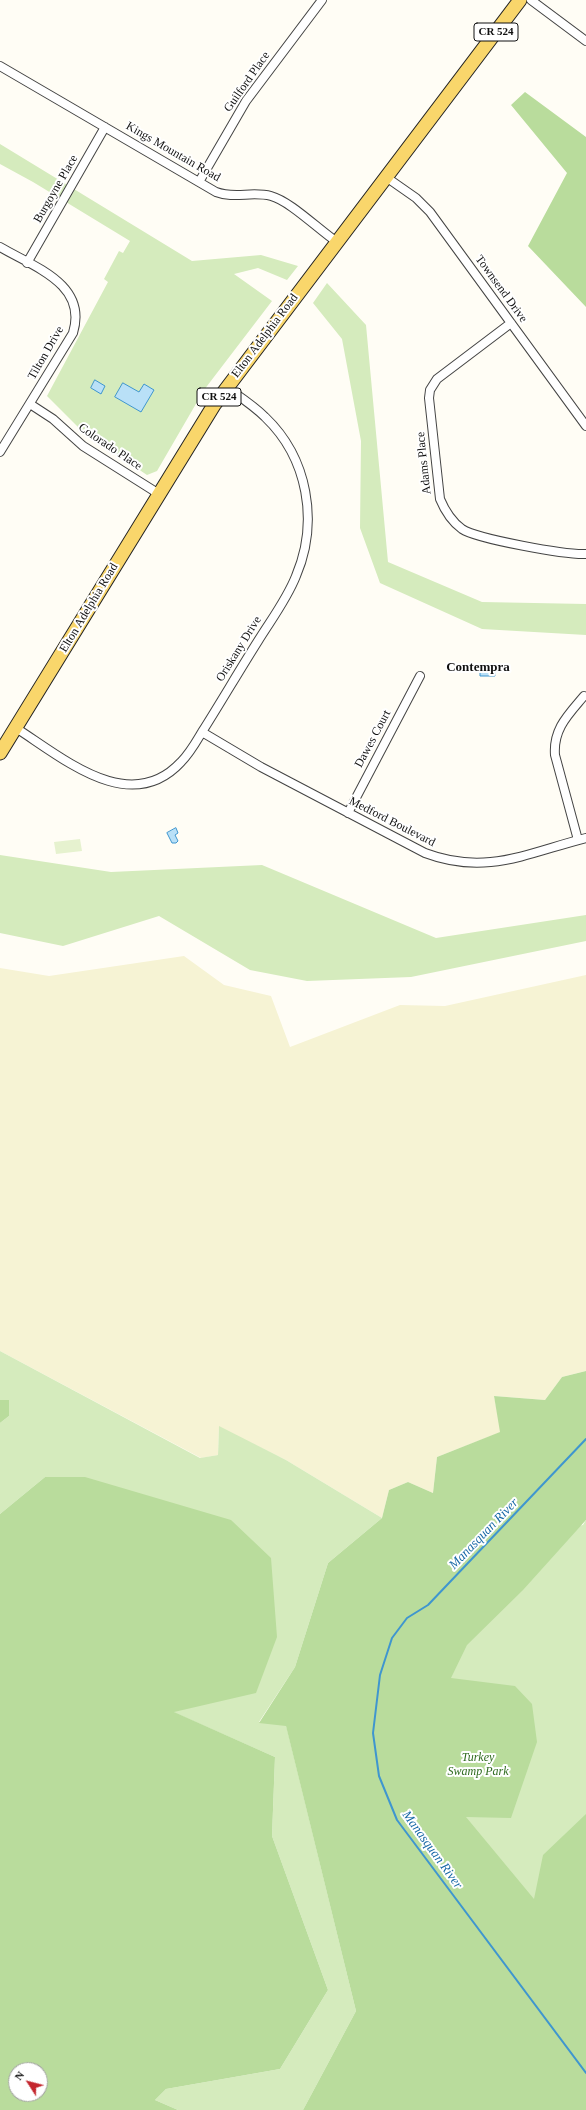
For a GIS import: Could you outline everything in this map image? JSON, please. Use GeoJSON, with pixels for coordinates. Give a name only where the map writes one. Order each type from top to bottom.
{"type":"FeatureCollection","features":[{"type":"Feature","properties":{"kind":"main road","name":"Elton Adelphia Road"},"geometry":{"type":"LineString","coordinates":[[0,753],[226,388],[520,0]]}},
{"type":"Feature","properties":{"kind":"street","name":"Guilford Place"},"geometry":{"type":"LineString","coordinates":[[199,182],[246,101],[322,0]]}},
{"type":"Feature","properties":{"kind":"street"},"geometry":{"type":"LineString","coordinates":[[531,0],[586,41]]}},
{"type":"Feature","properties":{"kind":"street","name":"Kings Mountain Road"},"geometry":{"type":"LineString","coordinates":[[0,66],[216,192],[226,195],[263,195],[278,199],[337,242]]}},
{"type":"Feature","properties":{"kind":"street","name":"Burgoyne Place"},"geometry":{"type":"LineString","coordinates":[[27,263],[105,127]]}},
{"type":"Feature","properties":{"kind":"street","name":"Townsend Drive"},"geometry":{"type":"LineString","coordinates":[[386,177],[416,198],[430,212],[586,426]]}},
{"type":"Feature","properties":{"kind":"street","name":"Tilton Drive"},"geometry":{"type":"LineString","coordinates":[[0,247],[56,280],[65,287],[72,298],[76,316],[73,334],[0,452]]}},
{"type":"Feature","properties":{"kind":"street","name":"Adams Place"},"geometry":{"type":"LineString","coordinates":[[511,323],[437,379],[430,390],[440,499],[444,509],[453,522],[471,534],[569,553],[586,554]]}},
{"type":"Feature","properties":{"kind":"street","name":"Oriskany Drive"},"geometry":{"type":"LineString","coordinates":[[16,728],[93,776],[113,783],[130,785],[154,780],[174,769],[187,756],[202,732],[291,587],[302,559],[308,523],[305,488],[293,454],[281,435],[266,417],[226,388]]}},
{"type":"Feature","properties":{"kind":"street","name":"Colorado Place"},"geometry":{"type":"LineString","coordinates":[[30,404],[53,419],[83,446],[159,494]]}},
{"type":"Feature","properties":{"kind":"street","name":"Dawes Court"},"geometry":{"type":"LineString","coordinates":[[348,813],[420,676]]}},
{"type":"Feature","properties":{"kind":"street"},"geometry":{"type":"LineString","coordinates":[[582,839],[555,755],[554,746],[559,728],[584,696]]}},
{"type":"Feature","properties":{"kind":"street","name":"Medford Boulevard"},"geometry":{"type":"LineString","coordinates":[[202,732],[261,767],[425,854],[442,860],[461,863],[499,862],[582,839]]}},
{"type":"Feature","properties":{"kind":"shaded area"},"geometry":{"type":"Polygon","coordinates":[[[184,956],[224,985],[271,996],[290,1047],[400,1005],[445,1006],[586,975],[586,1371],[562,1377],[545,1400],[494,1396],[501,1432],[437,1457],[433,1493],[408,1482],[389,1490],[382,1518],[286,1460],[219,1427],[218,1455],[201,1458],[0,1351],[0,968],[49,976],[184,956]]]}},
{"type":"Feature","properties":{"kind":"green space"},"geometry":{"type":"Polygon","coordinates":[[[525,92],[586,137],[586,307],[528,246],[567,173],[511,105],[525,92]]]}},
{"type":"Feature","properties":{"kind":"green space"},"geometry":{"type":"Polygon","coordinates":[[[0,144],[192,261],[261,255],[298,266],[287,280],[258,268],[234,274],[272,301],[204,390],[157,471],[147,475],[83,432],[47,396],[108,282],[104,279],[119,251],[123,253],[130,241],[33,182],[0,164],[0,144]]]}},
{"type":"Feature","properties":{"kind":"green space"},"geometry":{"type":"Polygon","coordinates":[[[327,283],[366,325],[388,562],[482,602],[586,604],[586,635],[482,629],[380,583],[360,528],[361,441],[342,339],[313,303],[327,283]]]}},
{"type":"Feature","properties":{"kind":"green space"},"geometry":{"type":"Polygon","coordinates":[[[80,839],[82,851],[56,854],[54,842],[80,839]]]}},
{"type":"Feature","properties":{"kind":"green space"},"geometry":{"type":"Polygon","coordinates":[[[0,855],[111,872],[262,865],[436,938],[586,915],[586,941],[411,977],[307,981],[250,970],[159,916],[63,946],[0,933],[0,855]]]}},
{"type":"Feature","properties":{"kind":"green space"},"geometry":{"type":"Polygon","coordinates":[[[0,1351],[200,1458],[218,1455],[219,1426],[286,1460],[382,1518],[328,1563],[295,1667],[259,1722],[286,1725],[356,2011],[303,2110],[178,2110],[155,2100],[166,2089],[280,2069],[328,1990],[272,1836],[275,1757],[173,1712],[45,1477],[0,1514],[0,1423],[9,1416],[9,1400],[0,1400],[0,1351]]]}},
{"type":"Feature","properties":{"kind":"green space"},"geometry":{"type":"Polygon","coordinates":[[[586,1371],[586,1520],[523,1590],[467,1645],[451,1678],[515,1686],[532,1704],[537,1742],[511,1818],[466,1817],[534,1899],[543,1855],[586,1814],[586,2110],[303,2110],[356,2011],[286,1726],[259,1723],[295,1667],[328,1563],[382,1518],[389,1490],[408,1482],[433,1493],[437,1457],[500,1432],[494,1396],[545,1400],[562,1377],[586,1371]]]}},
{"type":"Feature","properties":{"kind":"green space"},"geometry":{"type":"Polygon","coordinates":[[[0,1400],[9,1400],[9,1416],[0,1423],[0,1400]]]}},
{"type":"Feature","properties":{"kind":"green space"},"geometry":{"type":"Polygon","coordinates":[[[45,1477],[85,1477],[231,1520],[271,1558],[277,1637],[256,1693],[174,1712],[275,1757],[272,1836],[328,1990],[280,2069],[166,2089],[155,2100],[178,2110],[0,2110],[0,1514],[45,1477]]]}},
{"type":"Feature","properties":{"kind":"green space","name":"Turkey Swamp Park"},"geometry":{"type":"Polygon","coordinates":[[[586,1520],[586,2050],[362,1792],[413,1562],[583,1525],[586,1520]]]}},
{"type":"Feature","properties":{"kind":"water"},"geometry":{"type":"Polygon","coordinates":[[[95,380],[105,386],[101,394],[91,388],[95,380]]]}},
{"type":"Feature","properties":{"kind":"water"},"geometry":{"type":"Polygon","coordinates":[[[123,383],[139,392],[144,384],[154,390],[141,412],[115,397],[123,383]]]}},
{"type":"Feature","properties":{"kind":"water"},"geometry":{"type":"Polygon","coordinates":[[[490,664],[495,664],[495,676],[480,676],[480,669],[490,669],[490,664]]]}},
{"type":"Feature","properties":{"kind":"water"},"geometry":{"type":"Polygon","coordinates":[[[176,828],[178,833],[175,835],[178,841],[176,843],[172,843],[167,833],[176,828]]]}},
{"type":"Feature","properties":{"kind":"waterway","name":"Manasquan River"},"geometry":{"type":"LineString","coordinates":[[586,1439],[428,1605],[407,1618],[392,1638],[380,1675],[373,1733],[379,1776],[397,1820],[586,2073]]}},
{"type":"Feature","properties":{"kind":"district","name":"Contempra"},"geometry":{"type":"Point","coordinates":[478,668]}}]}
